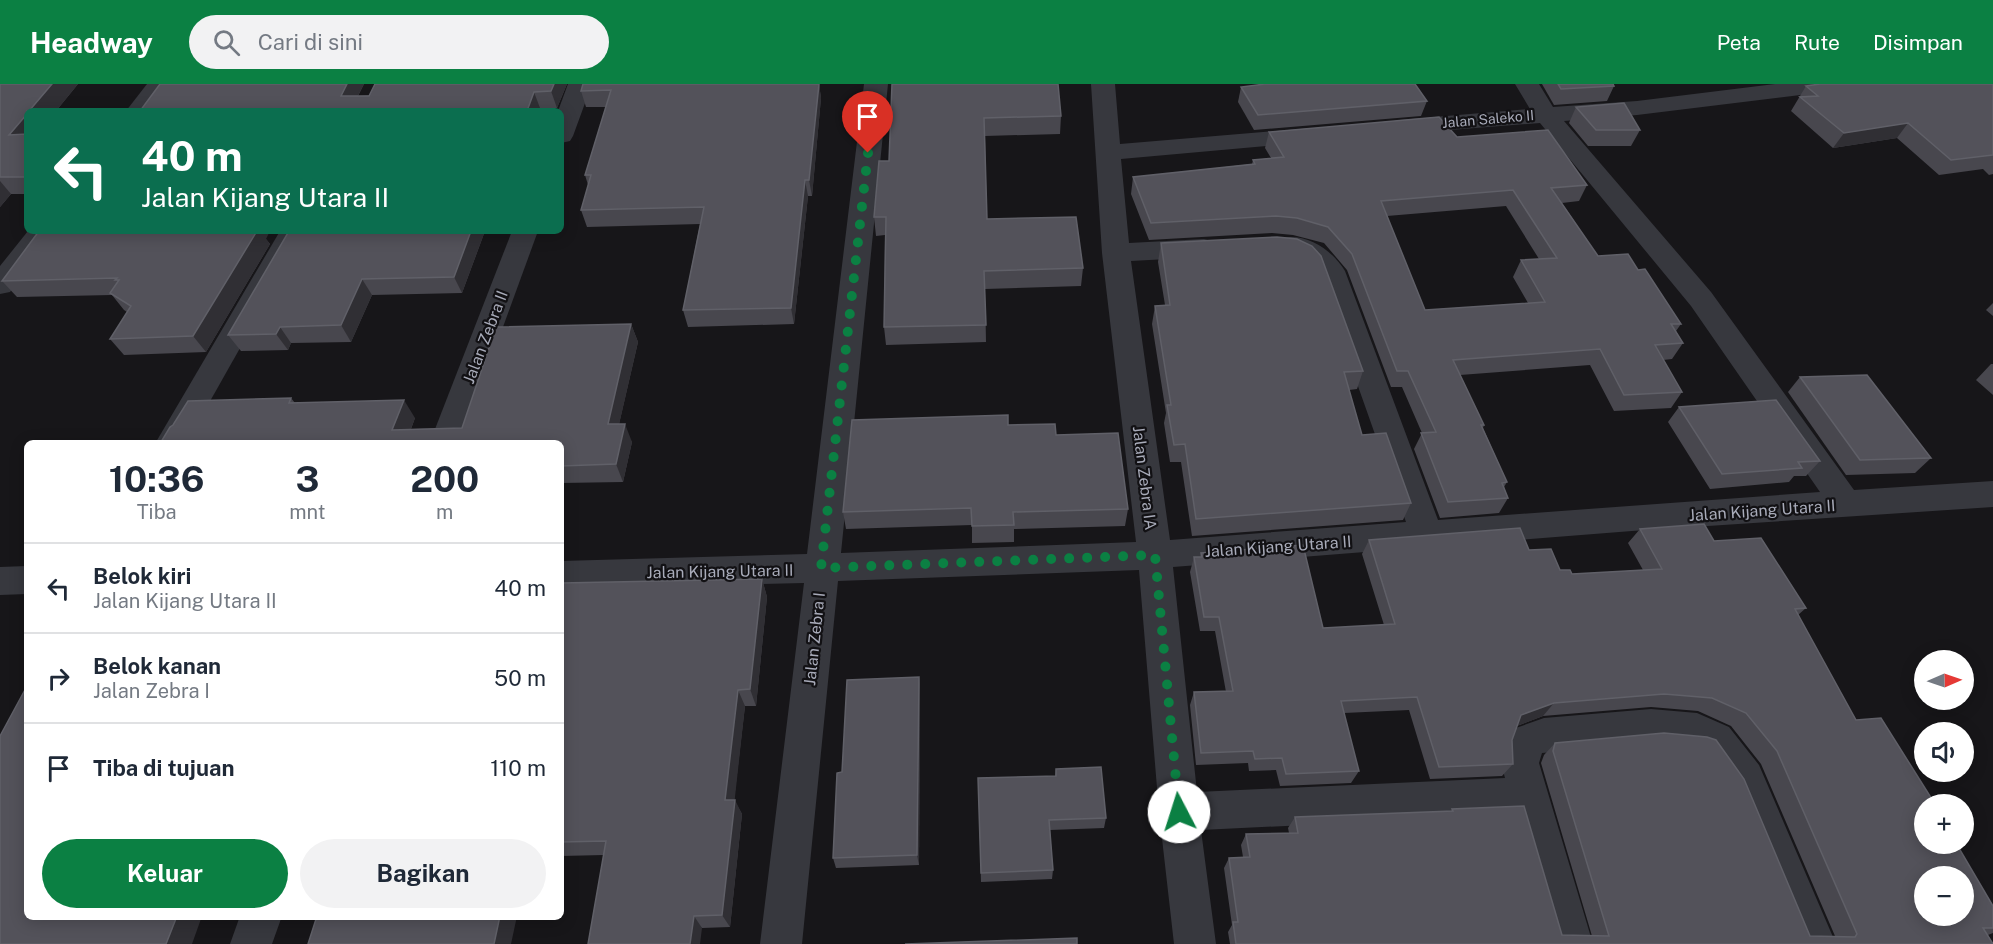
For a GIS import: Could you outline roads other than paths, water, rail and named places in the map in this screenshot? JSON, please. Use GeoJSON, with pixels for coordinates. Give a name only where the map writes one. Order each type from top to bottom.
{"type":"FeatureCollection","features":[{"type":"Feature","properties":{"kind":"street"},"geometry":{"type":"LineString","coordinates":[[140,108],[159,84]]}},
{"type":"Feature","properties":{"kind":"street"},"geometry":{"type":"LineString","coordinates":[[564,128],[580,84]]}},
{"type":"Feature","properties":{"kind":"street","name":"Jalan Zebra I"},"geometry":{"type":"LineString","coordinates":[[781,944],[876,84]]}},
{"type":"Feature","properties":{"kind":"street","name":"Jalan Zebra IA"},"geometry":{"type":"LineString","coordinates":[[1103,84],[1116,253],[1155,555],[1179,812],[1195,944]]}},
{"type":"Feature","properties":{"kind":"street"},"geometry":{"type":"LineString","coordinates":[[1527,84],[1545,114],[1701,299],[1846,504]]}},
{"type":"Feature","properties":{"kind":"street","name":"Jalan Saleko II"},"geometry":{"type":"LineString","coordinates":[[1378,129],[1637,108],[1833,84]]}},
{"type":"Feature","properties":{"kind":"street"},"geometry":{"type":"LineString","coordinates":[[1108,153],[1331,133]]}},
{"type":"Feature","properties":{"kind":"street"},"geometry":{"type":"LineString","coordinates":[[0,285],[40,234]]}},
{"type":"Feature","properties":{"kind":"street"},"geometry":{"type":"LineString","coordinates":[[172,440],[291,234]]}},
{"type":"Feature","properties":{"kind":"street","name":"Jalan Zebra II"},"geometry":{"type":"LineString","coordinates":[[447,440],[524,234]]}},
{"type":"Feature","properties":{"kind":"street"},"geometry":{"type":"LineString","coordinates":[[1261,245],[1296,246],[1318,253],[1331,271],[1427,535]]}},
{"type":"Feature","properties":{"kind":"street"},"geometry":{"type":"LineString","coordinates":[[1116,253],[1227,247]]}},
{"type":"Feature","properties":{"kind":"street","name":"Jalan Kijang Utara II"},"geometry":{"type":"LineString","coordinates":[[564,574],[821,568],[1155,555],[1632,518],[1993,494]]}},
{"type":"Feature","properties":{"kind":"street"},"geometry":{"type":"LineString","coordinates":[[0,581],[24,580]]}},
{"type":"Feature","properties":{"kind":"street"},"geometry":{"type":"LineString","coordinates":[[1572,944],[1520,763],[1526,741],[1544,735],[1651,726],[1696,730],[1716,739],[1745,778],[1815,944]]}},
{"type":"Feature","properties":{"kind":"street"},"geometry":{"type":"LineString","coordinates":[[1179,812],[1528,796]]}},
{"type":"Feature","properties":{"kind":"street"},"geometry":{"type":"LineString","coordinates":[[250,944],[259,920]]}}]}
